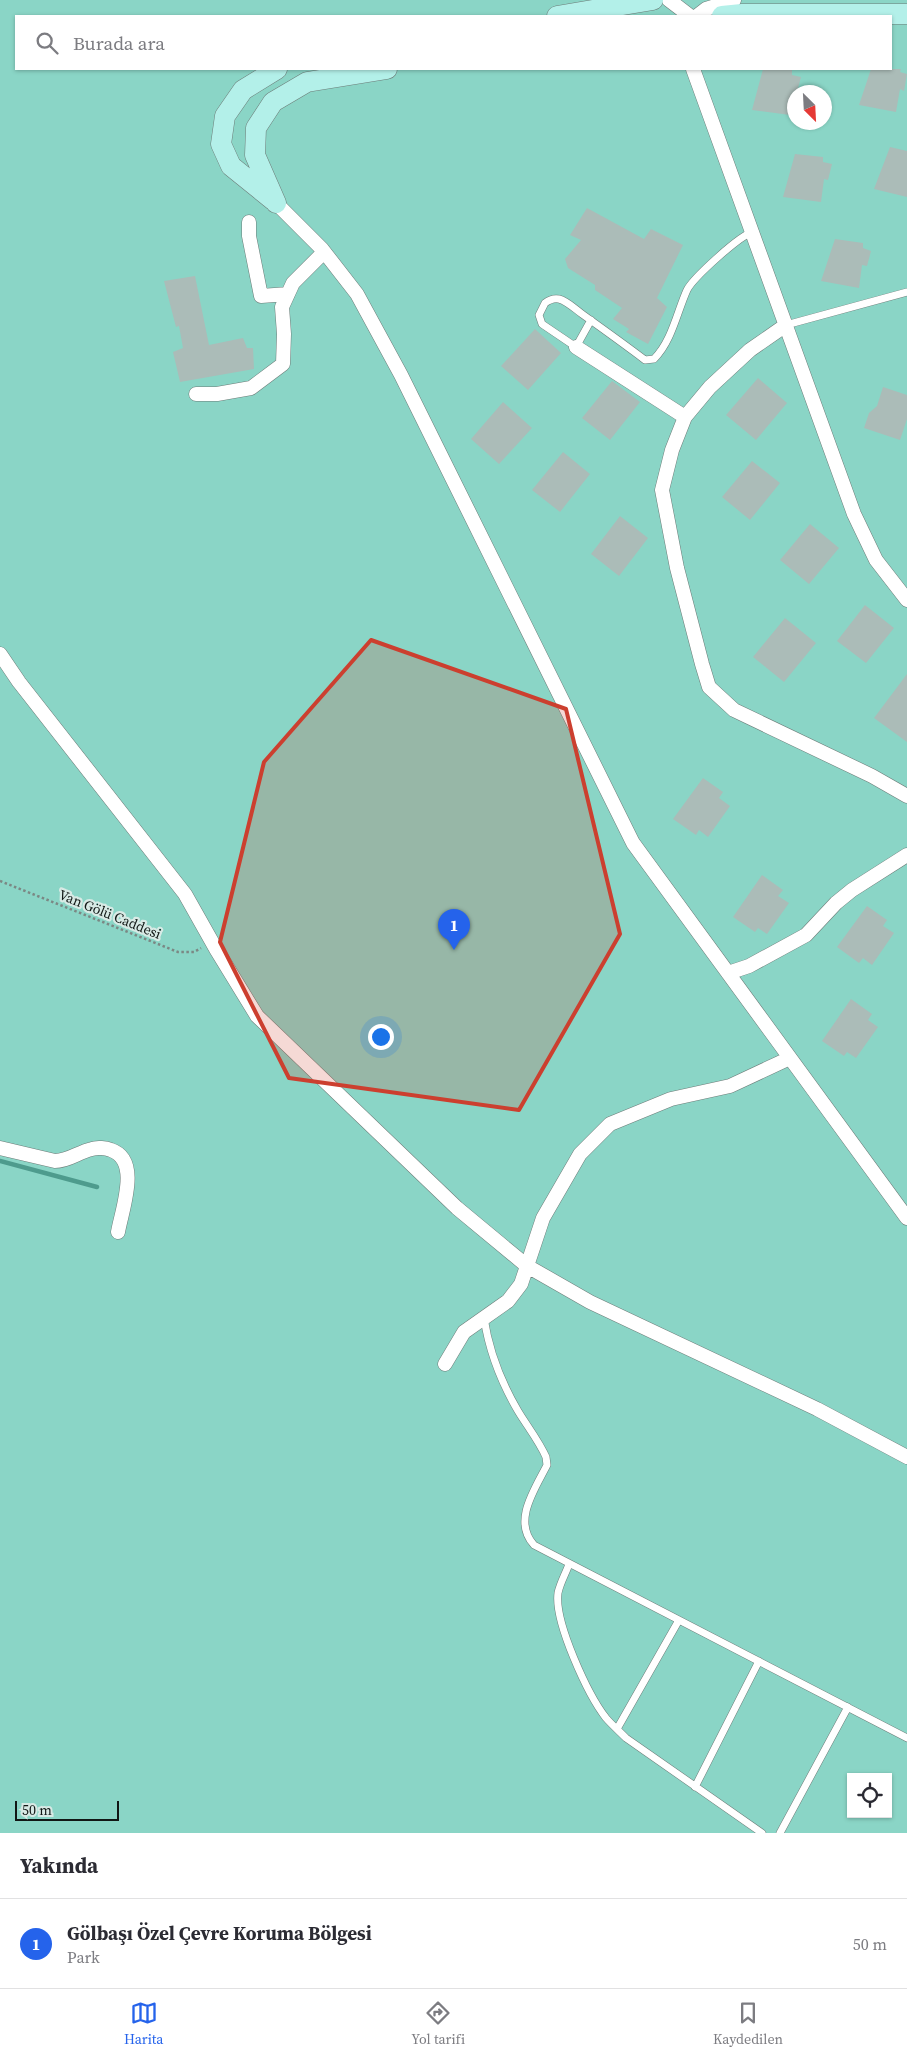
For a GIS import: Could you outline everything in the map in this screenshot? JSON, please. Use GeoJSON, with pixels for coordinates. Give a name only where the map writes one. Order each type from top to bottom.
{"type":"FeatureCollection","features":[{"type":"Feature","properties":{"kind":"street"},"geometry":{"type":"LineString","coordinates":[[563,15],[652,0]]}},
{"type":"Feature","properties":{"kind":"street"},"geometry":{"type":"LineString","coordinates":[[669,0],[689,15]]}},
{"type":"Feature","properties":{"kind":"street"},"geometry":{"type":"LineString","coordinates":[[698,15],[706,9],[907,14]]}},
{"type":"Feature","properties":{"kind":"street"},"geometry":{"type":"LineString","coordinates":[[725,15],[738,10]]}},
{"type":"Feature","properties":{"kind":"street"},"geometry":{"type":"LineString","coordinates":[[274,70],[243,90],[225,116],[221,144],[231,166],[276,203],[324,252],[357,294],[401,375],[633,843],[907,1218]]}},
{"type":"Feature","properties":{"kind":"street"},"geometry":{"type":"LineString","coordinates":[[276,203],[255,155],[256,128],[273,102],[307,82],[380,70]]}},
{"type":"Feature","properties":{"kind":"street"},"geometry":{"type":"LineString","coordinates":[[694,70],[700,83],[854,514],[876,560],[907,600]]}},
{"type":"Feature","properties":{"kind":"street"},"geometry":{"type":"LineString","coordinates":[[699,70],[700,83]]}},
{"type":"Feature","properties":{"kind":"street"},"geometry":{"type":"LineString","coordinates":[[249,222],[249,236],[261,296],[288,294]]}},
{"type":"Feature","properties":{"kind":"street"},"geometry":{"type":"LineString","coordinates":[[196,394],[217,394],[251,388],[283,364],[284,334],[282,307],[293,283],[324,252]]}},
{"type":"Feature","properties":{"kind":"street"},"geometry":{"type":"LineString","coordinates":[[786,325],[740,358],[710,387],[685,417],[672,450],[662,490],[677,568],[710,688],[734,710],[872,776],[907,796]]}},
{"type":"Feature","properties":{"kind":"street"},"geometry":{"type":"LineString","coordinates":[[576,347],[685,417]]}},
{"type":"Feature","properties":{"kind":"street"},"geometry":{"type":"LineString","coordinates":[[0,654],[19,682],[185,894],[257,1016],[457,1208],[527,1266],[590,1302],[817,1409],[907,1457]]}},
{"type":"Feature","properties":{"kind":"street"},"geometry":{"type":"LineString","coordinates":[[728,973],[748,966],[806,935],[836,903],[852,890],[907,855]]}},
{"type":"Feature","properties":{"kind":"street"},"geometry":{"type":"LineString","coordinates":[[445,1364],[464,1332],[508,1301],[521,1284],[543,1218],[580,1154],[610,1124],[671,1099],[730,1086],[790,1058]]}},
{"type":"Feature","properties":{"kind":"street"},"geometry":{"type":"LineString","coordinates":[[0,1148],[55,1161],[64,1161],[91,1149],[107,1149],[119,1153],[125,1160],[128,1172],[118,1232]]}},
{"type":"Feature","properties":{"kind":"lane"},"geometry":{"type":"LineString","coordinates":[[591,320],[576,347],[542,324],[539,315],[542,306],[553,299],[562,300],[591,320],[645,360],[654,359],[673,326],[688,288],[741,237],[753,232]]}},
{"type":"Feature","properties":{"kind":"lane"},"geometry":{"type":"LineString","coordinates":[[786,325],[907,292]]}},
{"type":"Feature","properties":{"kind":"lane"},"geometry":{"type":"LineString","coordinates":[[484,1318],[488,1342],[501,1377],[546,1457],[546,1465],[525,1512],[526,1533],[534,1545],[907,1738]]}},
{"type":"Feature","properties":{"kind":"lane"},"geometry":{"type":"LineString","coordinates":[[569,1564],[558,1592],[558,1606],[563,1631],[599,1708],[626,1738],[762,1833]]}},
{"type":"Feature","properties":{"kind":"lane"},"geometry":{"type":"LineString","coordinates":[[617,1729],[680,1620]]}},
{"type":"Feature","properties":{"kind":"lane"},"geometry":{"type":"LineString","coordinates":[[695,1787],[760,1662]]}},
{"type":"Feature","properties":{"kind":"lane"},"geometry":{"type":"LineString","coordinates":[[780,1833],[848,1708]]}},
{"type":"Feature","properties":{"kind":"path","name":"Van Gölü Caddesi"},"geometry":{"type":"LineString","coordinates":[[0,881],[178,952],[194,952],[212,942]]}},
{"type":"Feature","properties":{"kind":"highlighted area"},"geometry":{"type":"Polygon","coordinates":[[[371,640],[566,709],[620,934],[519,1110],[289,1078],[220,942],[264,762],[371,640]]]}},
{"type":"Feature","properties":{"kind":"green space"},"geometry":{"type":"Polygon","coordinates":[[[0,0],[907,0],[907,1833],[0,1833],[0,0]]]}},
{"type":"Feature","properties":{"kind":"building"},"geometry":{"type":"Polygon","coordinates":[[[901,69],[900,72],[907,74],[904,91],[900,89],[896,112],[859,105],[871,70],[901,69]]]}},
{"type":"Feature","properties":{"kind":"building"},"geometry":{"type":"Polygon","coordinates":[[[763,70],[792,70],[792,75],[801,77],[799,85],[787,85],[787,115],[752,110],[763,70]]]}},
{"type":"Feature","properties":{"kind":"building"},"geometry":{"type":"Polygon","coordinates":[[[890,147],[907,151],[907,197],[874,189],[890,147]]]}},
{"type":"Feature","properties":{"kind":"building"},"geometry":{"type":"Polygon","coordinates":[[[795,154],[823,157],[823,162],[832,164],[828,180],[824,179],[821,202],[783,197],[795,154]]]}},
{"type":"Feature","properties":{"kind":"building"},"geometry":{"type":"Polygon","coordinates":[[[587,208],[644,239],[651,229],[683,245],[657,298],[667,307],[648,344],[626,332],[629,329],[613,319],[622,308],[595,290],[595,285],[568,268],[565,259],[581,240],[570,235],[587,208]]]}},
{"type":"Feature","properties":{"kind":"building"},"geometry":{"type":"Polygon","coordinates":[[[835,239],[863,243],[863,248],[871,251],[867,266],[862,265],[859,288],[821,281],[835,239]]]}},
{"type":"Feature","properties":{"kind":"building"},"geometry":{"type":"Polygon","coordinates":[[[195,276],[209,345],[243,338],[247,348],[253,348],[254,369],[180,382],[173,352],[183,348],[179,326],[176,327],[164,281],[195,276]]]}},
{"type":"Feature","properties":{"kind":"building"},"geometry":{"type":"Polygon","coordinates":[[[535,329],[561,353],[528,390],[501,366],[535,329]]]}},
{"type":"Feature","properties":{"kind":"building"},"geometry":{"type":"Polygon","coordinates":[[[758,378],[787,403],[756,440],[726,415],[758,378]]]}},
{"type":"Feature","properties":{"kind":"building"},"geometry":{"type":"Polygon","coordinates":[[[612,381],[640,402],[610,440],[582,418],[612,381]]]}},
{"type":"Feature","properties":{"kind":"building"},"geometry":{"type":"Polygon","coordinates":[[[883,387],[907,395],[907,419],[900,440],[864,428],[869,413],[877,406],[883,387]]]}},
{"type":"Feature","properties":{"kind":"building"},"geometry":{"type":"Polygon","coordinates":[[[503,402],[532,428],[499,464],[471,439],[503,402]]]}},
{"type":"Feature","properties":{"kind":"building"},"geometry":{"type":"Polygon","coordinates":[[[563,452],[590,474],[560,512],[532,490],[563,452]]]}},
{"type":"Feature","properties":{"kind":"building"},"geometry":{"type":"Polygon","coordinates":[[[752,461],[780,483],[750,520],[722,497],[752,461]]]}},
{"type":"Feature","properties":{"kind":"building"},"geometry":{"type":"Polygon","coordinates":[[[620,516],[648,538],[619,576],[591,554],[620,516]]]}},
{"type":"Feature","properties":{"kind":"building"},"geometry":{"type":"Polygon","coordinates":[[[810,524],[839,548],[809,584],[780,560],[810,524]]]}},
{"type":"Feature","properties":{"kind":"building"},"geometry":{"type":"Polygon","coordinates":[[[865,605],[894,628],[866,663],[837,641],[865,605]]]}},
{"type":"Feature","properties":{"kind":"building"},"geometry":{"type":"Polygon","coordinates":[[[785,618],[816,643],[784,682],[753,657],[785,618]]]}},
{"type":"Feature","properties":{"kind":"building"},"geometry":{"type":"Polygon","coordinates":[[[907,674],[907,742],[874,718],[907,674]]]}},
{"type":"Feature","properties":{"kind":"building"},"geometry":{"type":"Polygon","coordinates":[[[703,778],[723,792],[719,798],[730,806],[708,837],[699,830],[696,835],[673,819],[703,778]]]}},
{"type":"Feature","properties":{"kind":"building"},"geometry":{"type":"Polygon","coordinates":[[[762,875],[783,890],[778,896],[789,903],[767,934],[758,928],[755,932],[733,917],[762,875]]]}},
{"type":"Feature","properties":{"kind":"building"},"geometry":{"type":"Polygon","coordinates":[[[867,906],[887,920],[883,926],[894,933],[872,965],[863,958],[859,963],[837,947],[867,906]]]}},
{"type":"Feature","properties":{"kind":"building"},"geometry":{"type":"Polygon","coordinates":[[[851,999],[872,1014],[868,1020],[878,1027],[856,1058],[847,1052],[844,1056],[822,1041],[851,999]]]}},
{"type":"Feature","properties":{"kind":"waterway"},"geometry":{"type":"LineString","coordinates":[[0,1161],[97,1187]]}},
{"type":"Feature","properties":{"kind":"place","name":"Gölbaşı Özel Çevre Koruma Bölgesi"},"geometry":{"type":"Point","coordinates":[454,950]}}]}
